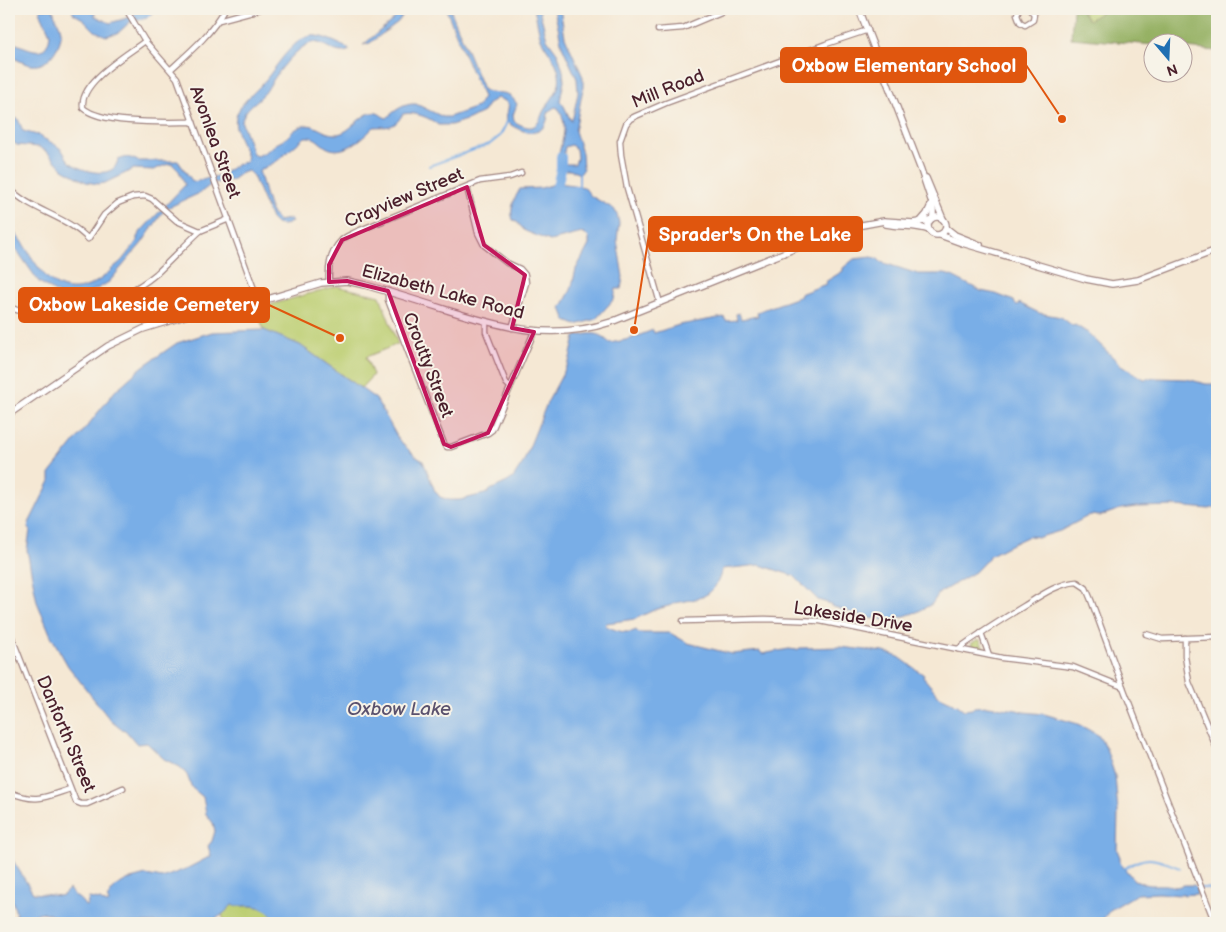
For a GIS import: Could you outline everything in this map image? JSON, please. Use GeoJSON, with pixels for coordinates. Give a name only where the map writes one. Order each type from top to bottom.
{"type":"FeatureCollection","features":[{"type":"Feature","properties":{"kind":"street","name":"Avonlea Street"},"geometry":{"type":"LineString","coordinates":[[225,9],[219,20],[171,69],[177,78],[259,303]]}},
{"type":"Feature","properties":{"kind":"street"},"geometry":{"type":"LineString","coordinates":[[219,20],[260,9]]}},
{"type":"Feature","properties":{"kind":"street"},"geometry":{"type":"LineString","coordinates":[[658,30],[683,28],[728,9]]}},
{"type":"Feature","properties":{"kind":"street"},"geometry":{"type":"LineString","coordinates":[[859,9],[921,170],[932,203],[932,218],[929,230],[934,234],[1086,279],[1117,284],[1142,279],[1217,250]]}},
{"type":"Feature","properties":{"kind":"street"},"geometry":{"type":"LineString","coordinates":[[1019,9],[1017,14],[1020,22],[1025,25],[1033,20],[1034,14],[1030,9]]}},
{"type":"Feature","properties":{"kind":"street"},"geometry":{"type":"LineString","coordinates":[[128,11],[145,41],[171,69]]}},
{"type":"Feature","properties":{"kind":"street","name":"Mill Road"},"geometry":{"type":"LineString","coordinates":[[660,303],[627,188],[620,141],[626,124],[636,116],[666,103],[868,30]]}},
{"type":"Feature","properties":{"kind":"street"},"geometry":{"type":"LineString","coordinates":[[145,41],[98,78],[83,98],[83,108],[90,114],[117,119],[193,122]]}},
{"type":"Feature","properties":{"kind":"street"},"geometry":{"type":"LineString","coordinates":[[921,170],[933,190],[946,223],[946,228],[955,235],[991,250]]}},
{"type":"Feature","properties":{"kind":"street","name":"Crayview Street"},"geometry":{"type":"LineString","coordinates":[[329,282],[329,265],[334,251],[342,240],[358,231],[480,181],[510,177],[521,173]]}},
{"type":"Feature","properties":{"kind":"street"},"geometry":{"type":"LineString","coordinates":[[467,187],[478,233],[484,245],[507,263],[520,268],[525,275],[526,283],[512,328]]}},
{"type":"Feature","properties":{"kind":"street"},"geometry":{"type":"LineString","coordinates":[[9,188],[40,210],[82,233],[88,239],[104,215],[118,203],[134,197],[145,196],[152,199],[177,221],[200,231]]}},
{"type":"Feature","properties":{"kind":"street"},"geometry":{"type":"LineString","coordinates":[[920,222],[927,214],[932,203]]}},
{"type":"Feature","properties":{"kind":"street"},"geometry":{"type":"LineString","coordinates":[[932,218],[938,216],[943,219]]}},
{"type":"Feature","properties":{"kind":"street","name":"Elizabeth Lake Road"},"geometry":{"type":"LineString","coordinates":[[9,414],[102,350],[130,334],[188,315],[259,303],[316,284],[347,281],[486,322],[534,332],[562,332],[590,328],[660,303],[840,230],[863,224],[920,222],[932,218]]}},
{"type":"Feature","properties":{"kind":"street"},"geometry":{"type":"LineString","coordinates":[[9,305],[13,310],[18,311],[45,308],[72,309],[84,308],[107,301],[138,286],[155,274],[200,231],[229,219]]}},
{"type":"Feature","properties":{"kind":"street","name":"Elizabeth Lake Road"},"geometry":{"type":"LineString","coordinates":[[882,222],[929,230]]}},
{"type":"Feature","properties":{"kind":"street"},"geometry":{"type":"LineString","coordinates":[[940,235],[946,228]]}},
{"type":"Feature","properties":{"kind":"street","name":"Croutty Street"},"geometry":{"type":"LineString","coordinates":[[388,292],[388,300],[444,444],[447,447],[488,434],[492,430],[509,386]]}},
{"type":"Feature","properties":{"kind":"street"},"geometry":{"type":"LineString","coordinates":[[486,322],[486,332],[506,383],[509,386],[534,332]]}},
{"type":"Feature","properties":{"kind":"street"},"geometry":{"type":"LineString","coordinates":[[958,649],[1040,596],[1058,587],[1070,582],[1077,582],[1086,588],[1215,923]]}},
{"type":"Feature","properties":{"kind":"street","name":"Lakeside Drive"},"geometry":{"type":"LineString","coordinates":[[683,621],[765,619],[820,622],[1016,660],[1073,667],[1123,687]]}},
{"type":"Feature","properties":{"kind":"street","name":"Danforth Street"},"geometry":{"type":"LineString","coordinates":[[9,630],[76,802],[84,804],[123,788]]}},
{"type":"Feature","properties":{"kind":"street"},"geometry":{"type":"LineString","coordinates":[[981,633],[989,654]]}},
{"type":"Feature","properties":{"kind":"street"},"geometry":{"type":"LineString","coordinates":[[1146,634],[1162,639],[1217,637]]}},
{"type":"Feature","properties":{"kind":"street"},"geometry":{"type":"LineString","coordinates":[[1185,638],[1185,656],[1189,682],[1217,749]]}},
{"type":"Feature","properties":{"kind":"street"},"geometry":{"type":"LineString","coordinates":[[9,792],[26,799],[39,799],[70,789]]}},
{"type":"Feature","properties":{"kind":"highlighted area"},"geometry":{"type":"Polygon","coordinates":[[[467,187],[484,245],[525,275],[512,328],[534,332],[488,433],[451,447],[444,444],[388,291],[347,281],[329,282],[329,265],[342,240],[467,187]]]}},
{"type":"Feature","properties":{"kind":"green space"},"geometry":{"type":"Polygon","coordinates":[[[1073,9],[1080,9],[1089,20],[1106,9],[1217,9],[1217,51],[1194,49],[1194,32],[1144,32],[1144,44],[1071,38],[1073,9]]]}},
{"type":"Feature","properties":{"kind":"green space"},"geometry":{"type":"Polygon","coordinates":[[[1080,9],[1106,9],[1089,20],[1080,9]]]}},
{"type":"Feature","properties":{"kind":"green space"},"geometry":{"type":"Polygon","coordinates":[[[336,286],[380,296],[398,344],[366,357],[373,375],[361,388],[300,345],[264,330],[256,309],[336,286]]]}},
{"type":"Feature","properties":{"kind":"green space"},"geometry":{"type":"Polygon","coordinates":[[[977,640],[980,640],[984,649],[982,651],[971,646],[977,640]]]}},
{"type":"Feature","properties":{"kind":"green space"},"geometry":{"type":"Polygon","coordinates":[[[273,891],[314,923],[225,923],[215,896],[273,891]]]}},
{"type":"Feature","properties":{"kind":"water"},"geometry":{"type":"Polygon","coordinates":[[[40,9],[53,9],[61,31],[57,48],[45,62],[36,65],[31,65],[14,58],[9,69],[9,43],[39,50],[44,49],[48,43],[50,34],[40,9]]]}},
{"type":"Feature","properties":{"kind":"water"},"geometry":{"type":"Polygon","coordinates":[[[71,9],[91,9],[95,16],[110,23],[127,18],[135,14],[139,9],[156,9],[147,18],[130,22],[118,33],[106,36],[95,31],[83,19],[74,14],[71,9]]]}},
{"type":"Feature","properties":{"kind":"water"},"geometry":{"type":"Polygon","coordinates":[[[402,9],[407,9],[398,22],[370,43],[363,45],[394,19],[402,9]]]}},
{"type":"Feature","properties":{"kind":"water"},"geometry":{"type":"Polygon","coordinates":[[[446,9],[450,9],[483,89],[504,93],[513,98],[517,104],[513,115],[514,121],[527,127],[535,126],[559,85],[559,74],[556,64],[540,36],[534,9],[539,9],[547,39],[558,54],[563,71],[564,81],[560,101],[571,121],[578,93],[577,79],[562,46],[554,9],[560,9],[565,37],[583,77],[583,88],[575,131],[582,153],[583,170],[580,174],[570,170],[560,170],[559,155],[564,125],[558,108],[555,107],[549,111],[547,122],[542,128],[538,131],[527,132],[507,122],[507,102],[497,98],[489,103],[483,112],[451,125],[438,125],[431,120],[412,113],[403,114],[393,125],[374,127],[352,145],[339,150],[326,147],[314,138],[305,137],[277,161],[259,171],[268,204],[274,216],[278,221],[290,219],[292,221],[285,225],[276,224],[271,219],[253,176],[248,171],[241,173],[232,180],[213,183],[200,193],[165,209],[142,243],[109,282],[83,295],[68,297],[60,295],[39,282],[9,239],[9,228],[19,238],[38,267],[51,281],[67,289],[84,287],[101,279],[121,261],[137,241],[137,237],[142,230],[185,185],[179,171],[172,164],[154,170],[134,169],[105,183],[86,182],[63,169],[47,152],[39,147],[17,145],[9,139],[9,117],[18,119],[23,131],[38,134],[60,148],[71,163],[80,168],[93,172],[105,172],[115,167],[118,160],[126,158],[138,161],[178,161],[193,182],[221,175],[236,165],[247,161],[245,150],[236,129],[235,123],[238,112],[243,103],[262,84],[290,49],[304,38],[315,36],[325,38],[350,50],[339,52],[316,42],[311,43],[298,50],[286,63],[264,94],[248,109],[243,118],[242,123],[253,154],[257,156],[284,140],[296,129],[304,126],[309,125],[331,134],[337,134],[347,130],[366,115],[377,113],[387,118],[396,110],[407,105],[416,104],[443,117],[449,117],[477,107],[483,97],[446,9]],[[571,145],[565,147],[563,158],[565,164],[575,164],[577,158],[576,149],[571,145]]]}},
{"type":"Feature","properties":{"kind":"water"},"geometry":{"type":"Polygon","coordinates":[[[558,183],[584,187],[591,196],[614,209],[619,223],[617,240],[623,277],[621,289],[616,289],[614,299],[596,319],[576,325],[566,321],[561,308],[571,290],[576,269],[589,245],[589,237],[582,233],[550,241],[525,231],[513,220],[512,216],[513,204],[520,189],[541,188],[558,183]]]}},
{"type":"Feature","properties":{"kind":"water","name":"Oxbow Lake"},"geometry":{"type":"Polygon","coordinates":[[[872,257],[881,262],[918,274],[945,274],[952,276],[981,291],[1014,301],[1015,304],[1018,305],[1019,303],[1039,313],[1061,317],[1073,326],[1075,325],[1088,333],[1121,365],[1144,379],[1187,379],[1206,384],[1217,384],[1217,507],[1209,509],[1176,506],[1121,509],[1100,516],[1090,515],[1060,531],[1040,537],[1029,536],[991,555],[975,572],[939,593],[932,604],[917,612],[892,620],[868,618],[831,606],[831,604],[818,600],[793,575],[790,576],[760,565],[722,569],[715,586],[706,595],[654,610],[635,619],[607,623],[605,625],[625,632],[636,630],[639,633],[670,633],[688,643],[732,654],[760,651],[762,654],[789,649],[797,650],[800,648],[840,647],[884,652],[899,657],[924,675],[923,677],[940,697],[964,710],[988,706],[1044,714],[1078,724],[1098,735],[1106,748],[1115,776],[1118,812],[1117,850],[1120,863],[1134,880],[1149,885],[1176,887],[1194,885],[1197,888],[1197,894],[1137,894],[1110,910],[1100,923],[279,923],[268,912],[259,908],[232,905],[219,917],[201,923],[61,923],[50,914],[43,912],[36,914],[32,923],[14,923],[16,913],[9,890],[9,854],[33,893],[60,896],[69,889],[85,906],[89,898],[109,903],[107,898],[116,886],[127,880],[146,875],[162,878],[188,868],[211,856],[208,846],[212,841],[215,831],[213,823],[206,814],[203,797],[192,788],[187,775],[180,767],[164,759],[147,743],[137,744],[125,730],[111,721],[68,666],[51,636],[37,602],[27,550],[30,530],[28,529],[29,523],[50,481],[50,473],[115,391],[142,367],[177,343],[212,332],[264,330],[300,345],[376,399],[399,440],[415,456],[423,461],[435,491],[440,497],[449,500],[460,500],[488,493],[490,490],[513,478],[523,463],[547,403],[569,362],[575,337],[597,334],[610,343],[630,339],[653,330],[654,333],[679,325],[724,317],[726,321],[737,320],[736,314],[739,313],[741,319],[758,316],[757,312],[801,296],[800,294],[826,284],[825,282],[843,271],[843,268],[854,259],[872,257]]]}},
{"type":"Feature","properties":{"kind":"waterway"},"geometry":{"type":"LineString","coordinates":[[429,166],[490,144],[500,136],[507,122]]}},
{"type":"Feature","properties":{"kind":"waterway"},"geometry":{"type":"LineString","coordinates":[[555,195],[561,169],[561,157]]}},
{"type":"Feature","properties":{"kind":"waterway"},"geometry":{"type":"LineString","coordinates":[[579,174],[579,186]]}},
{"type":"Feature","properties":{"kind":"waterway"},"geometry":{"type":"LineString","coordinates":[[1124,869],[1145,859],[1158,860],[1180,868]]}},
{"type":"Feature","properties":{"kind":"waterway"},"geometry":{"type":"LineString","coordinates":[[1197,888],[1208,888],[1217,893]]}},
{"type":"Feature","properties":{"kind":"place","name":"Oxbow Elementary School"},"geometry":{"type":"Point","coordinates":[1062,119]}},
{"type":"Feature","properties":{"kind":"place","name":"Sprader's On the Lake"},"geometry":{"type":"Point","coordinates":[634,330]}},
{"type":"Feature","properties":{"kind":"place","name":"Oxbow Lakeside Cemetery"},"geometry":{"type":"Point","coordinates":[340,338]}}]}
